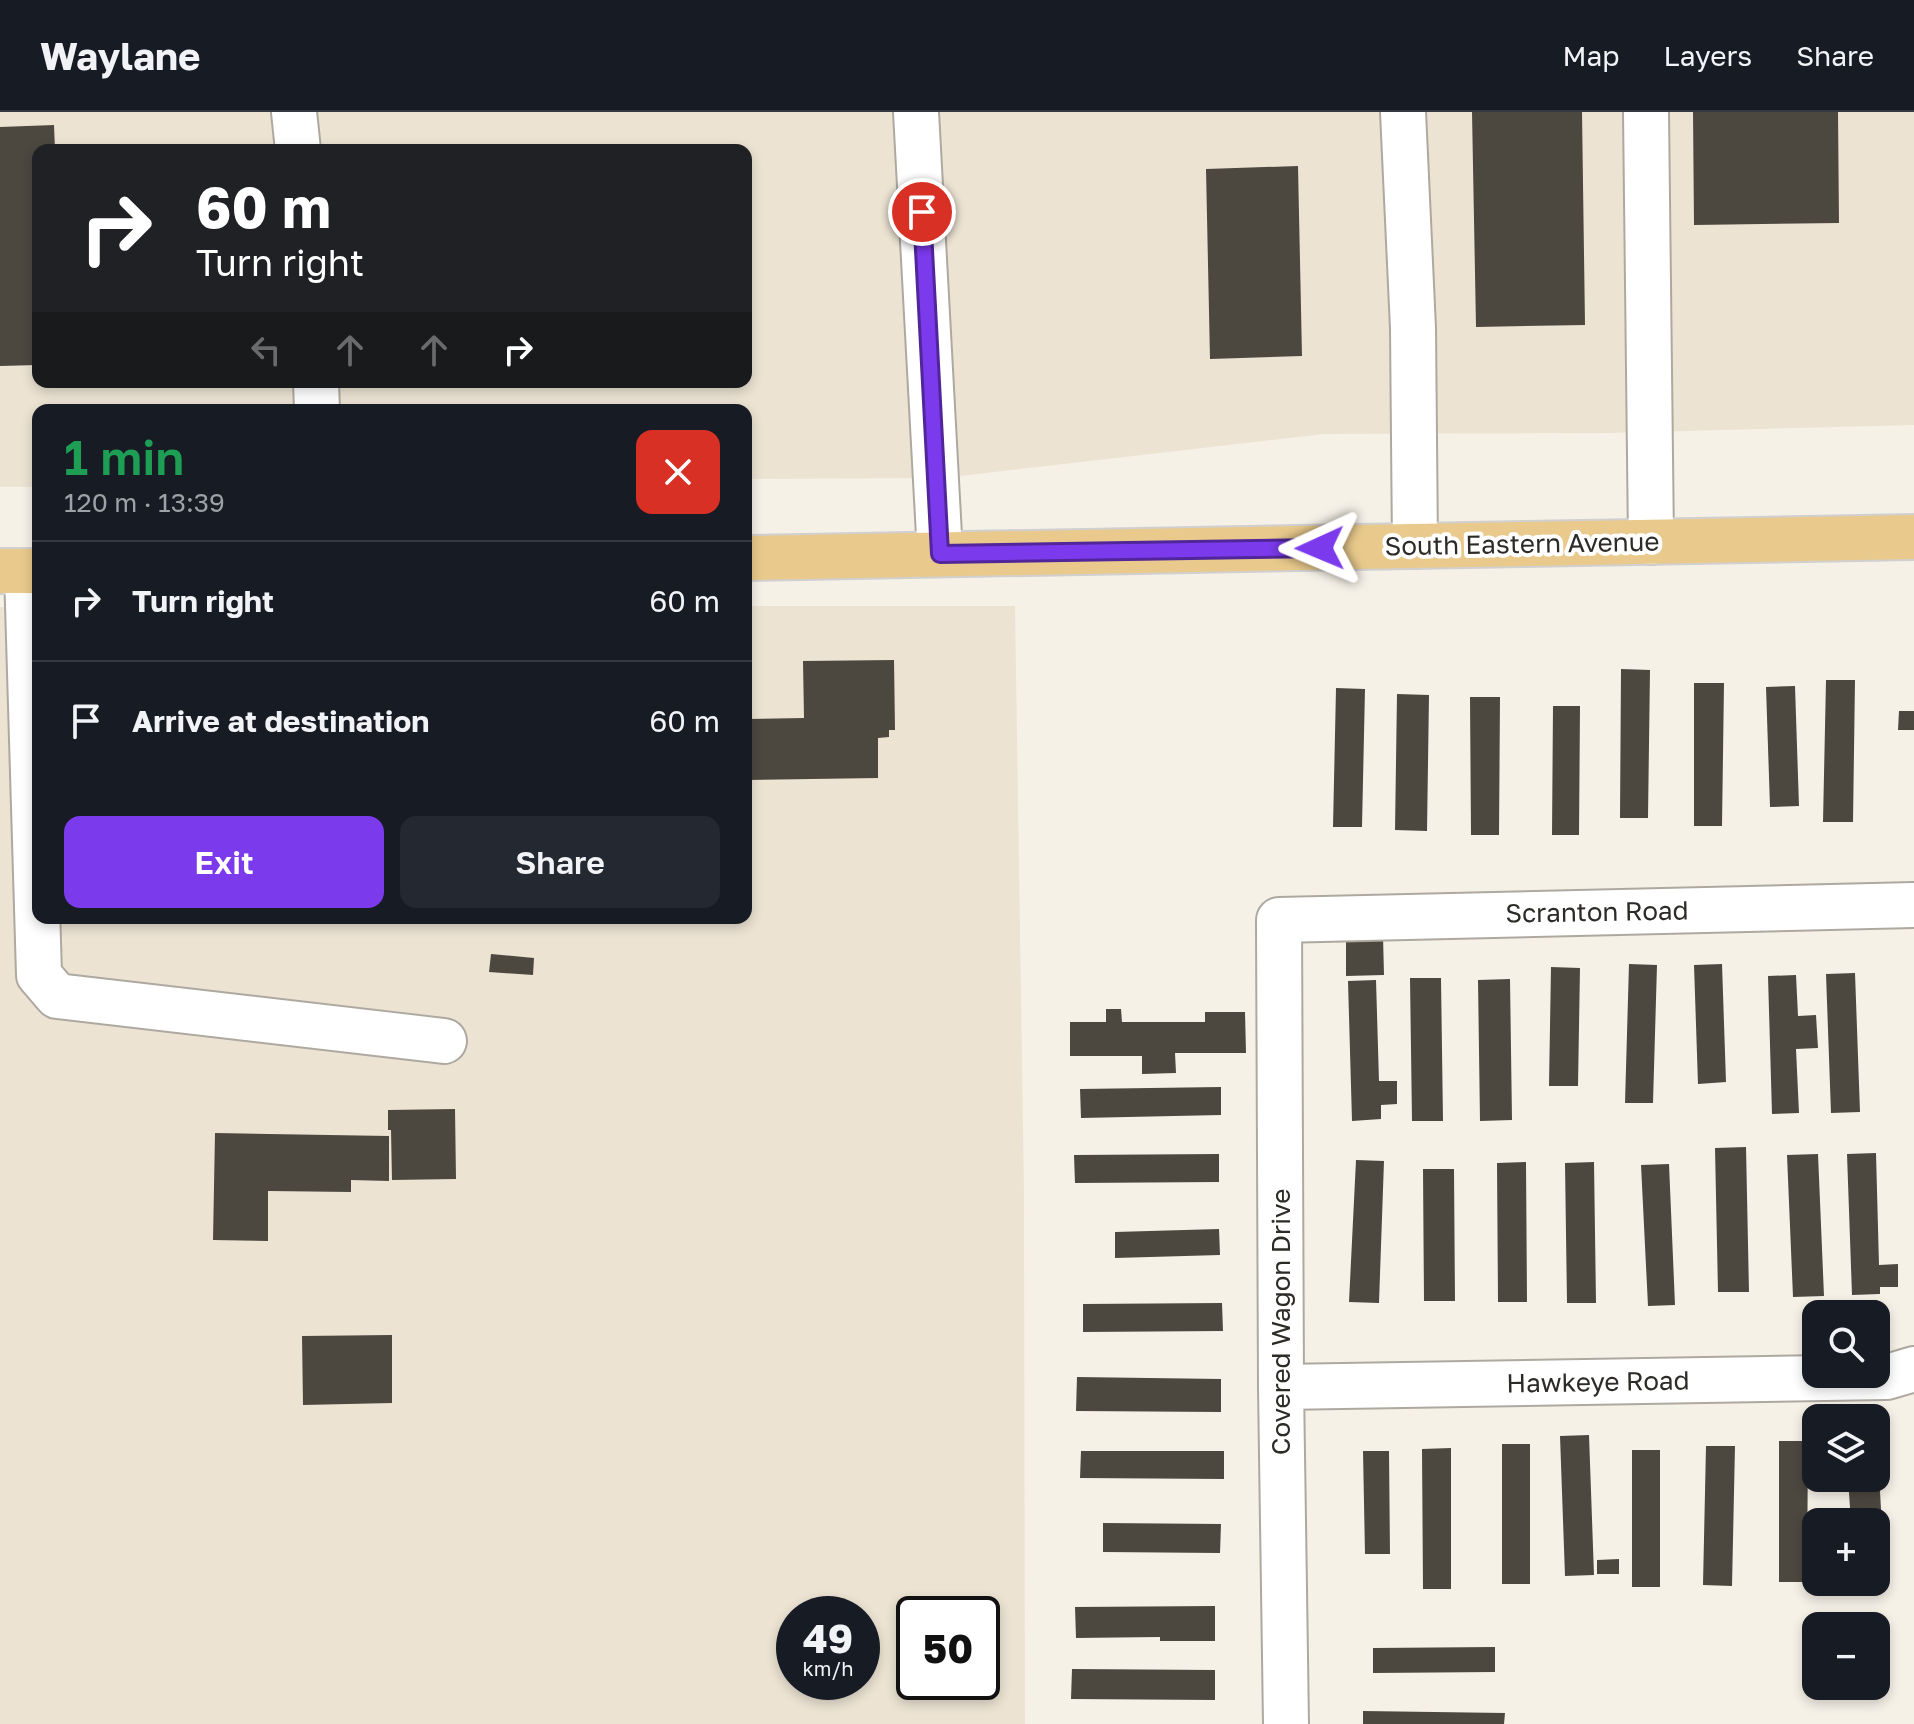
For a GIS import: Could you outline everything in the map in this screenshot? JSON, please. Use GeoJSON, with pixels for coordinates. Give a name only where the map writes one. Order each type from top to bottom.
{"type":"FeatureCollection","features":[{"type":"Feature","properties":{"kind":"main road","name":"South Eastern Avenue"},"geometry":{"type":"LineString","coordinates":[[752,558],[1914,537]]}},
{"type":"Feature","properties":{"kind":"street"},"geometry":{"type":"LineString","coordinates":[[294,112],[297,144]]}},
{"type":"Feature","properties":{"kind":"street"},"geometry":{"type":"LineString","coordinates":[[916,112],[940,554]]}},
{"type":"Feature","properties":{"kind":"street"},"geometry":{"type":"LineString","coordinates":[[1403,112],[1413,328],[1415,546]]}},
{"type":"Feature","properties":{"kind":"street"},"geometry":{"type":"LineString","coordinates":[[1646,112],[1651,542]]}},
{"type":"Feature","properties":{"kind":"street"},"geometry":{"type":"LineString","coordinates":[[22,571],[32,809]]}},
{"type":"Feature","properties":{"kind":"street","name":"Scranton Road"},"geometry":{"type":"LineString","coordinates":[[1279,920],[1914,905]]}},
{"type":"Feature","properties":{"kind":"street","name":"Covered Wagon Drive"},"geometry":{"type":"LineString","coordinates":[[1279,920],[1286,1724]]}},
{"type":"Feature","properties":{"kind":"street"},"geometry":{"type":"LineString","coordinates":[[37,924],[39,975],[57,996],[444,1041]]}},
{"type":"Feature","properties":{"kind":"street","name":"Hawkeye Road"},"geometry":{"type":"LineString","coordinates":[[1281,1387],[1887,1377],[1914,1369]]}},
{"type":"Feature","properties":{"kind":"shaded area"},"geometry":{"type":"Polygon","coordinates":[[[0,112],[1914,112],[1914,425],[1611,433],[1324,434],[943,478],[752,479],[752,404],[32,404],[32,487],[0,487],[0,112]]]}},
{"type":"Feature","properties":{"kind":"shaded area"},"geometry":{"type":"Polygon","coordinates":[[[752,606],[1015,606],[1024,1190],[1025,1724],[0,1724],[0,607],[32,607],[32,924],[752,924],[752,606]]]}},
{"type":"Feature","properties":{"kind":"building"},"geometry":{"type":"Polygon","coordinates":[[[1472,112],[1582,112],[1585,325],[1476,327],[1472,112]]]}},
{"type":"Feature","properties":{"kind":"building"},"geometry":{"type":"Polygon","coordinates":[[[1693,112],[1838,112],[1839,223],[1694,225],[1693,112]]]}},
{"type":"Feature","properties":{"kind":"building"},"geometry":{"type":"Polygon","coordinates":[[[54,125],[55,144],[32,144],[32,365],[0,366],[0,127],[54,125]]]}},
{"type":"Feature","properties":{"kind":"building"},"geometry":{"type":"Polygon","coordinates":[[[1298,166],[1302,356],[1210,359],[1206,169],[1298,166]]]}},
{"type":"Feature","properties":{"kind":"building"},"geometry":{"type":"Polygon","coordinates":[[[894,660],[895,730],[889,730],[889,737],[878,738],[878,778],[752,780],[752,719],[804,718],[803,661],[894,660]]]}},
{"type":"Feature","properties":{"kind":"building"},"geometry":{"type":"Polygon","coordinates":[[[1621,669],[1650,670],[1648,818],[1620,818],[1621,669]]]}},
{"type":"Feature","properties":{"kind":"building"},"geometry":{"type":"Polygon","coordinates":[[[1826,680],[1855,680],[1853,822],[1823,822],[1826,680]]]}},
{"type":"Feature","properties":{"kind":"building"},"geometry":{"type":"Polygon","coordinates":[[[1694,683],[1724,683],[1722,826],[1694,826],[1694,683]]]}},
{"type":"Feature","properties":{"kind":"building"},"geometry":{"type":"Polygon","coordinates":[[[1795,686],[1799,806],[1770,807],[1766,687],[1795,686]]]}},
{"type":"Feature","properties":{"kind":"building"},"geometry":{"type":"Polygon","coordinates":[[[1336,688],[1365,689],[1362,827],[1333,827],[1336,688]]]}},
{"type":"Feature","properties":{"kind":"building"},"geometry":{"type":"Polygon","coordinates":[[[1397,694],[1429,695],[1427,831],[1395,830],[1397,694]]]}},
{"type":"Feature","properties":{"kind":"building"},"geometry":{"type":"Polygon","coordinates":[[[1470,697],[1500,697],[1499,835],[1471,835],[1470,697]]]}},
{"type":"Feature","properties":{"kind":"building"},"geometry":{"type":"Polygon","coordinates":[[[1553,706],[1580,706],[1579,835],[1552,835],[1553,706]]]}},
{"type":"Feature","properties":{"kind":"building"},"geometry":{"type":"Polygon","coordinates":[[[1899,711],[1914,711],[1914,730],[1898,730],[1899,711]]]}},
{"type":"Feature","properties":{"kind":"building"},"geometry":{"type":"Polygon","coordinates":[[[1346,936],[1383,936],[1384,975],[1346,976],[1346,936]]]}},
{"type":"Feature","properties":{"kind":"building"},"geometry":{"type":"Polygon","coordinates":[[[491,954],[534,958],[533,975],[489,972],[491,954]]]}},
{"type":"Feature","properties":{"kind":"building"},"geometry":{"type":"Polygon","coordinates":[[[1629,964],[1657,965],[1653,1103],[1625,1103],[1629,964]]]}},
{"type":"Feature","properties":{"kind":"building"},"geometry":{"type":"Polygon","coordinates":[[[1722,964],[1726,1082],[1698,1084],[1694,965],[1722,964]]]}},
{"type":"Feature","properties":{"kind":"building"},"geometry":{"type":"Polygon","coordinates":[[[1551,967],[1580,968],[1578,1086],[1549,1086],[1551,967]]]}},
{"type":"Feature","properties":{"kind":"building"},"geometry":{"type":"Polygon","coordinates":[[[1855,973],[1860,1112],[1831,1113],[1826,974],[1855,973]]]}},
{"type":"Feature","properties":{"kind":"building"},"geometry":{"type":"Polygon","coordinates":[[[1796,975],[1798,1016],[1816,1015],[1818,1048],[1796,1049],[1799,1113],[1772,1114],[1768,976],[1796,975]]]}},
{"type":"Feature","properties":{"kind":"building"},"geometry":{"type":"Polygon","coordinates":[[[1410,978],[1441,978],[1443,1121],[1412,1121],[1410,978]]]}},
{"type":"Feature","properties":{"kind":"building"},"geometry":{"type":"Polygon","coordinates":[[[1510,979],[1512,1120],[1480,1121],[1478,980],[1510,979]]]}},
{"type":"Feature","properties":{"kind":"building"},"geometry":{"type":"Polygon","coordinates":[[[1376,980],[1379,1081],[1397,1081],[1397,1104],[1381,1105],[1381,1119],[1352,1121],[1348,981],[1376,980]]]}},
{"type":"Feature","properties":{"kind":"building"},"geometry":{"type":"Polygon","coordinates":[[[1106,1009],[1121,1009],[1122,1022],[1205,1022],[1205,1012],[1245,1012],[1246,1053],[1175,1053],[1176,1073],[1142,1074],[1142,1056],[1070,1056],[1070,1022],[1106,1022],[1106,1009]]]}},
{"type":"Feature","properties":{"kind":"building"},"geometry":{"type":"Polygon","coordinates":[[[1221,1087],[1221,1115],[1081,1118],[1080,1089],[1221,1087]]]}},
{"type":"Feature","properties":{"kind":"building"},"geometry":{"type":"Polygon","coordinates":[[[455,1109],[456,1179],[392,1180],[388,1110],[455,1109]]]}},
{"type":"Feature","properties":{"kind":"building"},"geometry":{"type":"Polygon","coordinates":[[[215,1133],[389,1136],[389,1181],[351,1180],[351,1192],[268,1191],[268,1241],[213,1240],[215,1133]]]}},
{"type":"Feature","properties":{"kind":"building"},"geometry":{"type":"Polygon","coordinates":[[[1746,1147],[1749,1292],[1718,1292],[1715,1148],[1746,1147]]]}},
{"type":"Feature","properties":{"kind":"building"},"geometry":{"type":"Polygon","coordinates":[[[1876,1153],[1879,1265],[1898,1264],[1898,1287],[1880,1287],[1880,1294],[1852,1295],[1847,1154],[1876,1153]]]}},
{"type":"Feature","properties":{"kind":"building"},"geometry":{"type":"Polygon","coordinates":[[[1219,1154],[1219,1182],[1075,1183],[1074,1155],[1219,1154]]]}},
{"type":"Feature","properties":{"kind":"building"},"geometry":{"type":"Polygon","coordinates":[[[1818,1154],[1824,1296],[1793,1297],[1787,1155],[1818,1154]]]}},
{"type":"Feature","properties":{"kind":"building"},"geometry":{"type":"Polygon","coordinates":[[[1356,1160],[1384,1161],[1379,1303],[1349,1302],[1356,1160]]]}},
{"type":"Feature","properties":{"kind":"building"},"geometry":{"type":"Polygon","coordinates":[[[1526,1162],[1527,1302],[1498,1302],[1497,1163],[1526,1162]]]}},
{"type":"Feature","properties":{"kind":"building"},"geometry":{"type":"Polygon","coordinates":[[[1594,1162],[1596,1303],[1567,1303],[1565,1163],[1594,1162]]]}},
{"type":"Feature","properties":{"kind":"building"},"geometry":{"type":"Polygon","coordinates":[[[1669,1164],[1675,1305],[1648,1306],[1641,1165],[1669,1164]]]}},
{"type":"Feature","properties":{"kind":"building"},"geometry":{"type":"Polygon","coordinates":[[[1423,1169],[1454,1169],[1455,1301],[1424,1301],[1423,1169]]]}},
{"type":"Feature","properties":{"kind":"building"},"geometry":{"type":"Polygon","coordinates":[[[1219,1229],[1220,1255],[1115,1258],[1115,1232],[1219,1229]]]}},
{"type":"Feature","properties":{"kind":"building"},"geometry":{"type":"Polygon","coordinates":[[[1222,1303],[1223,1331],[1083,1332],[1083,1304],[1222,1303]]]}},
{"type":"Feature","properties":{"kind":"building"},"geometry":{"type":"Polygon","coordinates":[[[392,1335],[392,1403],[303,1405],[302,1336],[392,1335]]]}},
{"type":"Feature","properties":{"kind":"building"},"geometry":{"type":"Polygon","coordinates":[[[1077,1377],[1221,1379],[1221,1412],[1076,1411],[1077,1377]]]}},
{"type":"Feature","properties":{"kind":"building"},"geometry":{"type":"Polygon","coordinates":[[[1589,1435],[1594,1575],[1565,1576],[1560,1436],[1589,1435]]]}},
{"type":"Feature","properties":{"kind":"building"},"geometry":{"type":"Polygon","coordinates":[[[1779,1441],[1802,1441],[1802,1492],[1808,1492],[1808,1508],[1802,1508],[1802,1582],[1779,1582],[1779,1441]]]}},
{"type":"Feature","properties":{"kind":"building"},"geometry":{"type":"Polygon","coordinates":[[[1502,1444],[1530,1444],[1530,1584],[1502,1584],[1502,1444]]]}},
{"type":"Feature","properties":{"kind":"building"},"geometry":{"type":"Polygon","coordinates":[[[1706,1446],[1735,1446],[1732,1586],[1703,1585],[1706,1446]]]}},
{"type":"Feature","properties":{"kind":"building"},"geometry":{"type":"Polygon","coordinates":[[[1451,1448],[1451,1589],[1423,1589],[1422,1449],[1451,1448]]]}},
{"type":"Feature","properties":{"kind":"building"},"geometry":{"type":"Polygon","coordinates":[[[1632,1450],[1660,1450],[1660,1587],[1632,1587],[1632,1450]]]}},
{"type":"Feature","properties":{"kind":"building"},"geometry":{"type":"Polygon","coordinates":[[[1081,1451],[1224,1451],[1224,1479],[1080,1478],[1081,1451]]]}},
{"type":"Feature","properties":{"kind":"building"},"geometry":{"type":"Polygon","coordinates":[[[1363,1451],[1389,1451],[1390,1554],[1365,1554],[1363,1451]]]}},
{"type":"Feature","properties":{"kind":"building"},"geometry":{"type":"Polygon","coordinates":[[[1849,1492],[1880,1492],[1881,1508],[1850,1508],[1849,1492]]]}},
{"type":"Feature","properties":{"kind":"building"},"geometry":{"type":"Polygon","coordinates":[[[1103,1523],[1221,1524],[1220,1553],[1103,1552],[1103,1523]]]}},
{"type":"Feature","properties":{"kind":"building"},"geometry":{"type":"Polygon","coordinates":[[[1619,1559],[1619,1574],[1597,1574],[1597,1560],[1619,1559]]]}},
{"type":"Feature","properties":{"kind":"building"},"geometry":{"type":"Polygon","coordinates":[[[1215,1606],[1215,1641],[1160,1641],[1160,1637],[1076,1638],[1075,1607],[1215,1606]]]}},
{"type":"Feature","properties":{"kind":"building"},"geometry":{"type":"Polygon","coordinates":[[[1495,1647],[1495,1672],[1373,1673],[1373,1648],[1495,1647]]]}},
{"type":"Feature","properties":{"kind":"building"},"geometry":{"type":"Polygon","coordinates":[[[1072,1669],[1215,1670],[1215,1700],[1071,1699],[1072,1669]]]}},
{"type":"Feature","properties":{"kind":"building"},"geometry":{"type":"Polygon","coordinates":[[[1363,1711],[1505,1713],[1504,1724],[1363,1724],[1363,1711]]]}},
{"type":"Feature","properties":{"kind":"route"},"geometry":{"type":"LineString","coordinates":[[922,212],[940,554],[1320,548]]}}]}
